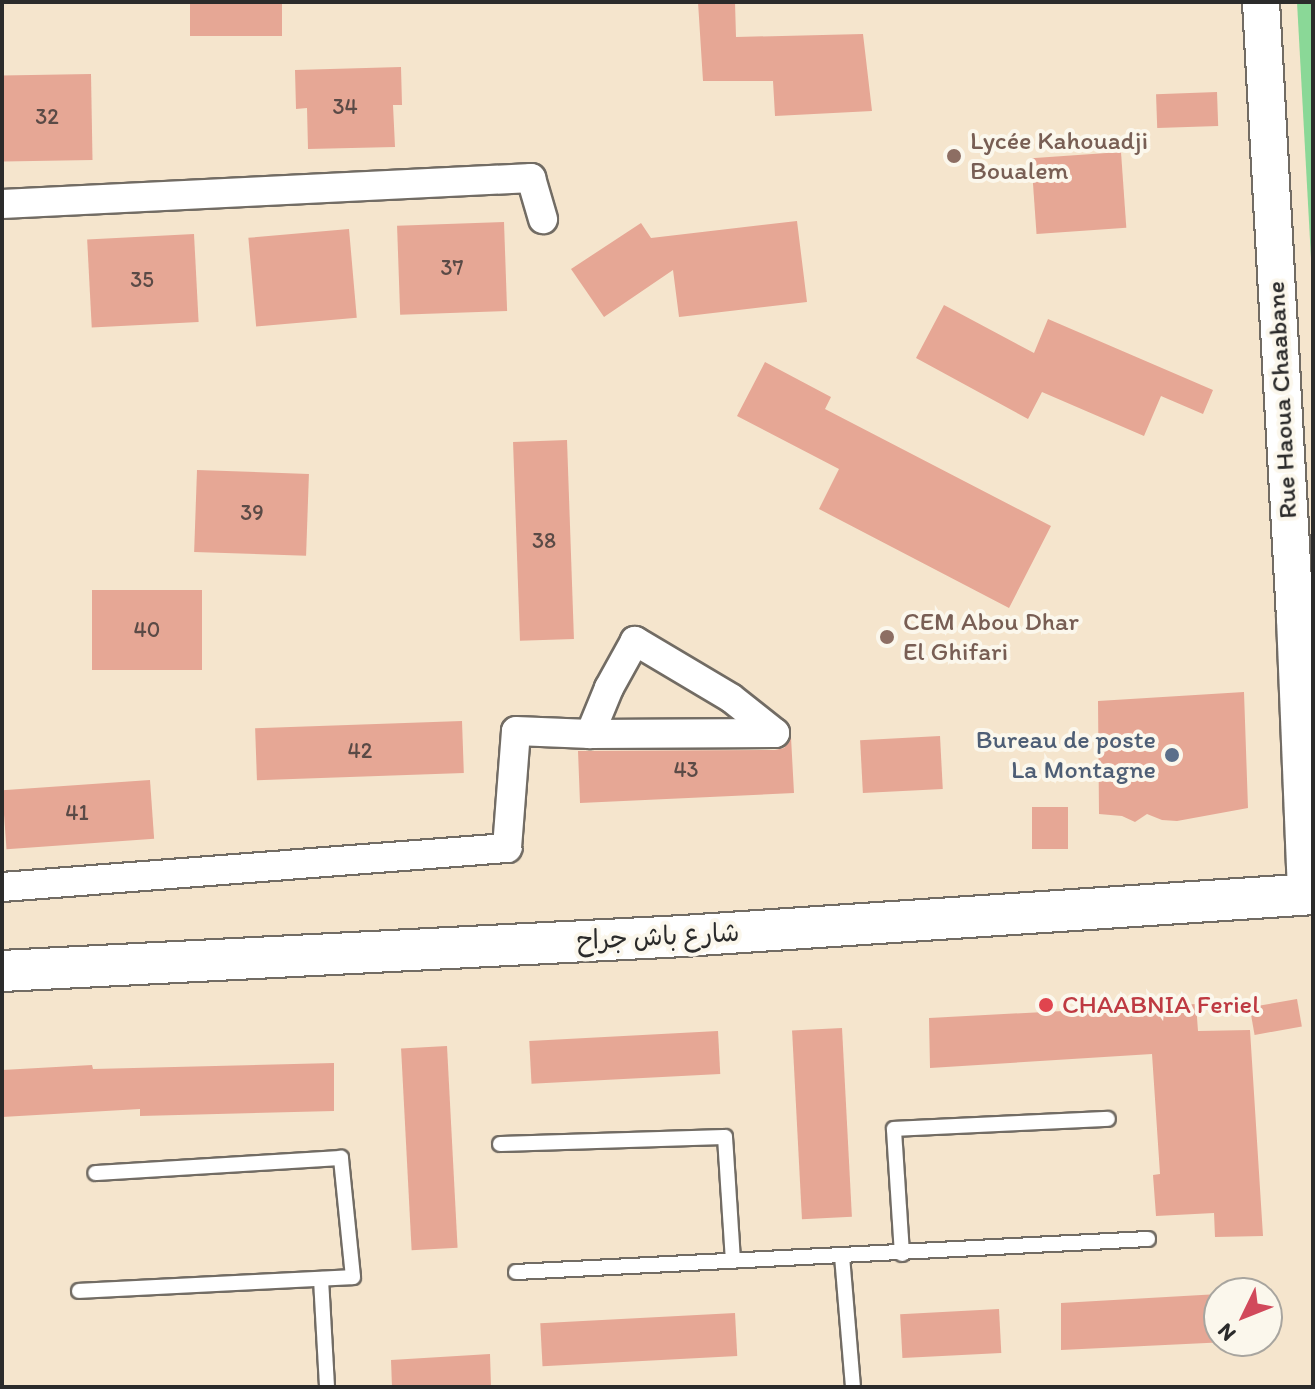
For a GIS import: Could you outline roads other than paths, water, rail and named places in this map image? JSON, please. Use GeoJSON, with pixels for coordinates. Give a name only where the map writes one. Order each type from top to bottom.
{"type":"FeatureCollection","features":[{"type":"Feature","properties":{"kind":"main road","name":"شارع باش جراح"},"geometry":{"type":"LineString","coordinates":[[2,971],[683,936],[1309,894]]}},
{"type":"Feature","properties":{"kind":"street","name":"Rue Haoua Chaabane"},"geometry":{"type":"LineString","coordinates":[[1261,2],[1309,894]]}},
{"type":"Feature","properties":{"kind":"street"},"geometry":{"type":"LineString","coordinates":[[2,204],[531,178],[543,219]]}},
{"type":"Feature","properties":{"kind":"street"},"geometry":{"type":"LineString","coordinates":[[2,887],[507,848],[516,731],[590,734],[775,733],[731,698],[635,641],[609,688],[590,734]]}},
{"type":"Feature","properties":{"kind":"lane"},"geometry":{"type":"LineString","coordinates":[[902,1254],[894,1129],[1108,1119]]}},
{"type":"Feature","properties":{"kind":"lane"},"geometry":{"type":"LineString","coordinates":[[500,1144],[725,1137],[733,1261]]}},
{"type":"Feature","properties":{"kind":"lane"},"geometry":{"type":"LineString","coordinates":[[79,1291],[353,1277],[341,1158],[95,1173]]}},
{"type":"Feature","properties":{"kind":"lane"},"geometry":{"type":"LineString","coordinates":[[516,1272],[1148,1239]]}},
{"type":"Feature","properties":{"kind":"lane"},"geometry":{"type":"LineString","coordinates":[[842,1256],[853,1387]]}},
{"type":"Feature","properties":{"kind":"lane"},"geometry":{"type":"LineString","coordinates":[[321,1279],[327,1387]]}},
{"type":"Feature","properties":{"kind":"place","name":"Lycée Kahouadji Boualem"},"geometry":{"type":"Point","coordinates":[954,156]}},
{"type":"Feature","properties":{"kind":"place","name":"CEM Abou Dhar El Ghifari"},"geometry":{"type":"Point","coordinates":[887,637]}},
{"type":"Feature","properties":{"kind":"place","name":"Bureau de poste La Montagne"},"geometry":{"type":"Point","coordinates":[1172,755]}},
{"type":"Feature","properties":{"kind":"place","name":"CHAABNIA Feriel"},"geometry":{"type":"Point","coordinates":[1046,1005]}}]}
